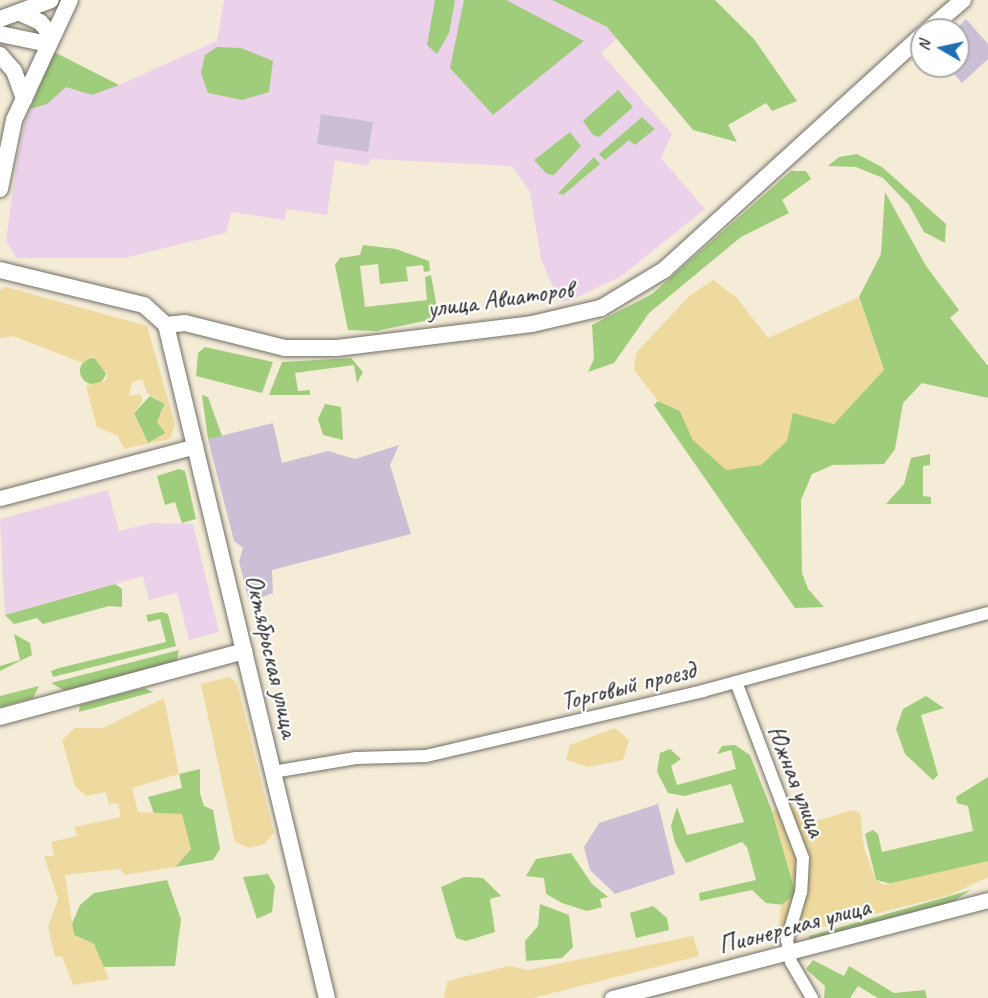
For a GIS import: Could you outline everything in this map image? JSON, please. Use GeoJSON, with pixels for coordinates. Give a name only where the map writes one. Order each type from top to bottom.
{"type":"FeatureCollection","features":[{"type":"Feature","properties":{"kind":"main road"},"geometry":{"type":"LineString","coordinates":[[0,19],[51,0]]}},
{"type":"Feature","properties":{"kind":"main road"},"geometry":{"type":"LineString","coordinates":[[0,189],[10,133],[70,0]]}},
{"type":"Feature","properties":{"kind":"main road"},"geometry":{"type":"LineString","coordinates":[[942,18],[963,0]]}},
{"type":"Feature","properties":{"kind":"main road"},"geometry":{"type":"LineString","coordinates":[[20,13],[40,22],[50,40]]}},
{"type":"Feature","properties":{"kind":"main road"},"geometry":{"type":"LineString","coordinates":[[0,34],[50,40]]}},
{"type":"Feature","properties":{"kind":"main road","name":"улица Авиаторов"},"geometry":{"type":"LineString","coordinates":[[166,325],[185,323],[260,345],[316,349],[532,324],[601,308],[664,270],[910,46]]}},
{"type":"Feature","properties":{"kind":"main road"},"geometry":{"type":"LineString","coordinates":[[0,55],[14,71],[24,99]]}},
{"type":"Feature","properties":{"kind":"main road"},"geometry":{"type":"LineString","coordinates":[[0,270],[144,305],[166,325]]}},
{"type":"Feature","properties":{"kind":"main road","name":"Октябрьская улица"},"geometry":{"type":"LineString","coordinates":[[166,325],[327,998]]}},
{"type":"Feature","properties":{"kind":"main road"},"geometry":{"type":"LineString","coordinates":[[0,717],[244,651]]}},
{"type":"Feature","properties":{"kind":"street"},"geometry":{"type":"LineString","coordinates":[[0,498],[195,446]]}},
{"type":"Feature","properties":{"kind":"street","name":"Торговый проезд"},"geometry":{"type":"LineString","coordinates":[[273,772],[356,758],[426,756],[736,682],[988,613]]}},
{"type":"Feature","properties":{"kind":"street","name":"Южная улица"},"geometry":{"type":"LineString","coordinates":[[736,682],[803,858],[789,951]]}},
{"type":"Feature","properties":{"kind":"street","name":"Пионерская улица"},"geometry":{"type":"LineString","coordinates":[[612,998],[988,900]]}},
{"type":"Feature","properties":{"kind":"street"},"geometry":{"type":"LineString","coordinates":[[789,951],[812,998]]}},
{"type":"Feature","properties":{"kind":"shaded area"},"geometry":{"type":"Polygon","coordinates":[[[224,0],[552,0],[607,27],[617,38],[601,53],[672,134],[661,158],[705,209],[620,277],[569,301],[560,301],[541,260],[530,192],[512,166],[372,159],[366,166],[335,160],[327,215],[286,209],[285,220],[231,212],[226,233],[124,258],[16,258],[6,240],[18,154],[25,120],[54,52],[119,85],[217,41],[224,0]]]}},
{"type":"Feature","properties":{"kind":"shaded area"},"geometry":{"type":"Polygon","coordinates":[[[970,24],[988,44],[988,59],[970,76],[970,24]]]}},
{"type":"Feature","properties":{"kind":"shaded area"},"geometry":{"type":"Polygon","coordinates":[[[958,78],[967,78],[962,83],[958,78]]]}},
{"type":"Feature","properties":{"kind":"shaded area"},"geometry":{"type":"Polygon","coordinates":[[[321,114],[373,122],[368,152],[317,144],[321,114]]]}},
{"type":"Feature","properties":{"kind":"shaded area"},"geometry":{"type":"Polygon","coordinates":[[[273,423],[282,463],[328,451],[355,459],[399,445],[390,465],[411,534],[272,570],[273,593],[249,602],[239,561],[243,548],[234,541],[208,439],[273,423]]]}},
{"type":"Feature","properties":{"kind":"shaded area"},"geometry":{"type":"Polygon","coordinates":[[[108,490],[119,531],[150,523],[193,524],[219,632],[189,640],[177,593],[149,600],[143,576],[5,615],[0,519],[108,490]]]}},
{"type":"Feature","properties":{"kind":"shaded area"},"geometry":{"type":"Polygon","coordinates":[[[658,804],[675,874],[615,894],[590,870],[584,847],[599,823],[658,804]]]}},
{"type":"Feature","properties":{"kind":"green space"},"geometry":{"type":"Polygon","coordinates":[[[435,0],[455,0],[449,33],[437,54],[427,45],[435,0]]]}},
{"type":"Feature","properties":{"kind":"green space"},"geometry":{"type":"Polygon","coordinates":[[[464,0],[506,0],[584,41],[493,115],[450,68],[464,0]]]}},
{"type":"Feature","properties":{"kind":"green space"},"geometry":{"type":"Polygon","coordinates":[[[552,0],[715,0],[754,39],[797,101],[772,111],[766,103],[728,125],[737,142],[693,130],[607,27],[552,0]]]}},
{"type":"Feature","properties":{"kind":"green space"},"geometry":{"type":"Polygon","coordinates":[[[217,47],[241,48],[273,61],[269,92],[242,100],[208,93],[201,73],[205,55],[217,47]]]}},
{"type":"Feature","properties":{"kind":"green space"},"geometry":{"type":"Polygon","coordinates":[[[54,52],[119,85],[92,95],[66,87],[47,104],[30,109],[54,52]]]}},
{"type":"Feature","properties":{"kind":"green space"},"geometry":{"type":"Polygon","coordinates":[[[618,90],[633,107],[599,137],[593,135],[583,121],[618,90]]]}},
{"type":"Feature","properties":{"kind":"green space"},"geometry":{"type":"Polygon","coordinates":[[[642,117],[655,129],[635,145],[629,140],[605,160],[599,154],[642,117]]]}},
{"type":"Feature","properties":{"kind":"green space"},"geometry":{"type":"Polygon","coordinates":[[[570,132],[581,146],[554,175],[547,174],[534,160],[570,132]]]}},
{"type":"Feature","properties":{"kind":"green space"},"geometry":{"type":"Polygon","coordinates":[[[857,154],[882,167],[946,224],[945,243],[924,232],[909,205],[883,178],[856,167],[828,166],[839,157],[857,154]]]}},
{"type":"Feature","properties":{"kind":"green space"},"geometry":{"type":"Polygon","coordinates":[[[594,157],[600,164],[563,195],[558,193],[594,157]]]}},
{"type":"Feature","properties":{"kind":"green space"},"geometry":{"type":"Polygon","coordinates":[[[791,171],[806,171],[811,179],[782,200],[789,213],[741,237],[649,313],[614,363],[588,372],[594,359],[592,325],[652,294],[791,171]]]}},
{"type":"Feature","properties":{"kind":"green space"},"geometry":{"type":"Polygon","coordinates":[[[885,192],[926,266],[959,310],[950,318],[988,366],[988,398],[922,383],[903,403],[895,449],[884,464],[833,465],[812,474],[801,500],[802,573],[808,589],[824,607],[795,608],[654,405],[658,401],[680,411],[693,440],[793,413],[884,370],[859,297],[881,254],[885,192]]]}},
{"type":"Feature","properties":{"kind":"green space"},"geometry":{"type":"Polygon","coordinates":[[[363,245],[396,249],[429,261],[430,271],[424,272],[423,265],[406,267],[408,281],[380,284],[378,264],[360,266],[365,307],[427,300],[425,277],[431,275],[437,308],[429,320],[376,331],[348,330],[335,265],[340,258],[360,255],[363,245]]]}},
{"type":"Feature","properties":{"kind":"green space"},"geometry":{"type":"Polygon","coordinates":[[[205,347],[273,362],[262,393],[196,376],[198,353],[205,347]]]}},
{"type":"Feature","properties":{"kind":"green space"},"geometry":{"type":"Polygon","coordinates":[[[93,358],[102,362],[106,371],[102,380],[93,384],[84,380],[80,371],[84,362],[93,358]]]}},
{"type":"Feature","properties":{"kind":"green space"},"geometry":{"type":"Polygon","coordinates":[[[351,358],[363,372],[357,383],[354,365],[295,373],[298,391],[310,390],[310,395],[269,395],[282,362],[351,358]]]}},
{"type":"Feature","properties":{"kind":"green space"},"geometry":{"type":"Polygon","coordinates":[[[202,395],[208,397],[222,436],[208,439],[202,395]]]}},
{"type":"Feature","properties":{"kind":"green space"},"geometry":{"type":"Polygon","coordinates":[[[150,396],[165,404],[160,414],[166,433],[148,443],[134,413],[150,396]]]}},
{"type":"Feature","properties":{"kind":"green space"},"geometry":{"type":"Polygon","coordinates":[[[325,404],[341,407],[343,440],[323,435],[318,419],[325,404]]]}},
{"type":"Feature","properties":{"kind":"green space"},"geometry":{"type":"Polygon","coordinates":[[[930,454],[930,465],[923,466],[923,496],[931,497],[931,504],[886,504],[904,484],[911,458],[930,454]]]}},
{"type":"Feature","properties":{"kind":"green space"},"geometry":{"type":"Polygon","coordinates":[[[179,469],[185,471],[196,519],[182,523],[175,502],[165,505],[157,476],[179,469]]]}},
{"type":"Feature","properties":{"kind":"green space"},"geometry":{"type":"Polygon","coordinates":[[[115,584],[122,589],[122,607],[109,606],[43,624],[37,618],[14,624],[5,615],[115,584]]]}},
{"type":"Feature","properties":{"kind":"green space"},"geometry":{"type":"Polygon","coordinates":[[[162,612],[168,614],[176,646],[53,677],[51,671],[59,668],[166,642],[160,619],[148,622],[146,615],[162,612]]]}},
{"type":"Feature","properties":{"kind":"green space"},"geometry":{"type":"Polygon","coordinates":[[[14,634],[30,643],[32,655],[0,671],[0,666],[20,660],[14,634]]]}},
{"type":"Feature","properties":{"kind":"green space"},"geometry":{"type":"Polygon","coordinates":[[[179,650],[176,663],[65,691],[51,683],[179,650]]]}},
{"type":"Feature","properties":{"kind":"green space"},"geometry":{"type":"Polygon","coordinates":[[[39,686],[33,698],[0,707],[0,696],[39,686]]]}},
{"type":"Feature","properties":{"kind":"green space"},"geometry":{"type":"Polygon","coordinates":[[[144,688],[153,692],[79,712],[80,705],[144,688]]]}},
{"type":"Feature","properties":{"kind":"green space"},"geometry":{"type":"Polygon","coordinates":[[[926,696],[944,708],[921,715],[938,775],[933,780],[905,754],[896,729],[903,709],[926,696]]]}},
{"type":"Feature","properties":{"kind":"green space"},"geometry":{"type":"Polygon","coordinates":[[[735,745],[750,755],[772,811],[796,894],[785,905],[766,903],[752,890],[700,901],[699,893],[756,880],[747,847],[742,842],[686,863],[675,843],[671,826],[677,807],[687,835],[744,822],[731,784],[684,796],[668,793],[657,772],[660,753],[670,749],[681,759],[671,766],[677,785],[736,769],[731,750],[717,754],[722,746],[735,745]]]}},
{"type":"Feature","properties":{"kind":"green space"},"geometry":{"type":"Polygon","coordinates":[[[200,769],[200,793],[204,806],[213,810],[220,849],[213,860],[175,867],[191,849],[155,816],[148,797],[182,788],[179,774],[200,769]]]}},
{"type":"Feature","properties":{"kind":"green space"},"geometry":{"type":"Polygon","coordinates":[[[988,777],[988,863],[892,884],[876,880],[865,834],[873,830],[878,834],[882,852],[973,831],[968,806],[957,803],[956,797],[988,777]]]}},
{"type":"Feature","properties":{"kind":"green space"},"geometry":{"type":"Polygon","coordinates":[[[571,853],[592,884],[608,897],[600,899],[602,907],[587,911],[562,903],[546,894],[544,878],[526,876],[536,859],[571,853]]]}},
{"type":"Feature","properties":{"kind":"green space"},"geometry":{"type":"Polygon","coordinates":[[[268,874],[275,886],[272,912],[257,919],[243,877],[268,874]]]}},
{"type":"Feature","properties":{"kind":"green space"},"geometry":{"type":"Polygon","coordinates":[[[464,877],[483,878],[501,896],[490,899],[495,932],[466,941],[456,938],[441,887],[464,877]]]}},
{"type":"Feature","properties":{"kind":"green space"},"geometry":{"type":"Polygon","coordinates":[[[167,880],[181,919],[175,966],[101,967],[94,944],[74,935],[71,926],[80,905],[94,893],[167,880]]]}},
{"type":"Feature","properties":{"kind":"green space"},"geometry":{"type":"Polygon","coordinates":[[[971,890],[952,902],[810,940],[809,936],[971,890]]]}},
{"type":"Feature","properties":{"kind":"green space"},"geometry":{"type":"Polygon","coordinates":[[[540,904],[569,915],[573,947],[562,958],[526,961],[525,941],[538,926],[540,904]]]}},
{"type":"Feature","properties":{"kind":"green space"},"geometry":{"type":"Polygon","coordinates":[[[653,906],[667,918],[669,930],[636,938],[630,913],[653,906]]]}},
{"type":"Feature","properties":{"kind":"green space"},"geometry":{"type":"Polygon","coordinates":[[[813,960],[844,976],[849,966],[894,993],[925,990],[927,998],[878,998],[858,986],[850,998],[824,998],[825,986],[806,969],[813,960]]]}},
{"type":"Feature","properties":{"kind":"sand"},"geometry":{"type":"Polygon","coordinates":[[[713,280],[737,298],[768,338],[859,297],[884,370],[834,424],[793,413],[787,441],[761,465],[726,470],[693,440],[680,411],[658,401],[634,370],[636,353],[689,296],[713,280]]]}},
{"type":"Feature","properties":{"kind":"sand"},"geometry":{"type":"Polygon","coordinates":[[[6,287],[147,326],[175,424],[170,439],[124,449],[118,436],[97,427],[86,386],[106,380],[107,375],[93,356],[83,363],[13,336],[0,338],[0,290],[6,287]],[[142,379],[132,383],[129,396],[140,394],[143,400],[134,413],[148,443],[166,434],[157,422],[165,404],[147,393],[142,379]]]}},
{"type":"Feature","properties":{"kind":"sand"},"geometry":{"type":"Polygon","coordinates":[[[229,677],[237,683],[274,833],[264,844],[250,848],[235,842],[201,684],[229,677]]]}},
{"type":"Feature","properties":{"kind":"sand"},"geometry":{"type":"Polygon","coordinates":[[[164,698],[179,774],[132,788],[138,812],[182,814],[191,849],[175,867],[125,875],[120,869],[65,875],[74,935],[94,944],[109,979],[73,985],[62,956],[55,957],[48,927],[58,899],[44,856],[54,856],[51,842],[77,836],[74,827],[121,817],[118,803],[109,804],[106,792],[86,796],[75,786],[62,740],[75,728],[103,728],[164,698]]]}},
{"type":"Feature","properties":{"kind":"sand"},"geometry":{"type":"Polygon","coordinates":[[[615,728],[629,740],[623,760],[588,767],[566,760],[570,745],[615,728]]]}},
{"type":"Feature","properties":{"kind":"sand"},"geometry":{"type":"Polygon","coordinates":[[[794,807],[802,819],[813,822],[852,810],[860,813],[864,848],[876,880],[883,885],[988,861],[988,877],[950,895],[778,938],[781,905],[796,894],[772,811],[794,807]]]}},
{"type":"Feature","properties":{"kind":"sand"},"geometry":{"type":"Polygon","coordinates":[[[693,936],[699,956],[533,998],[444,998],[447,982],[458,978],[510,966],[528,970],[693,936]]]}}]}
